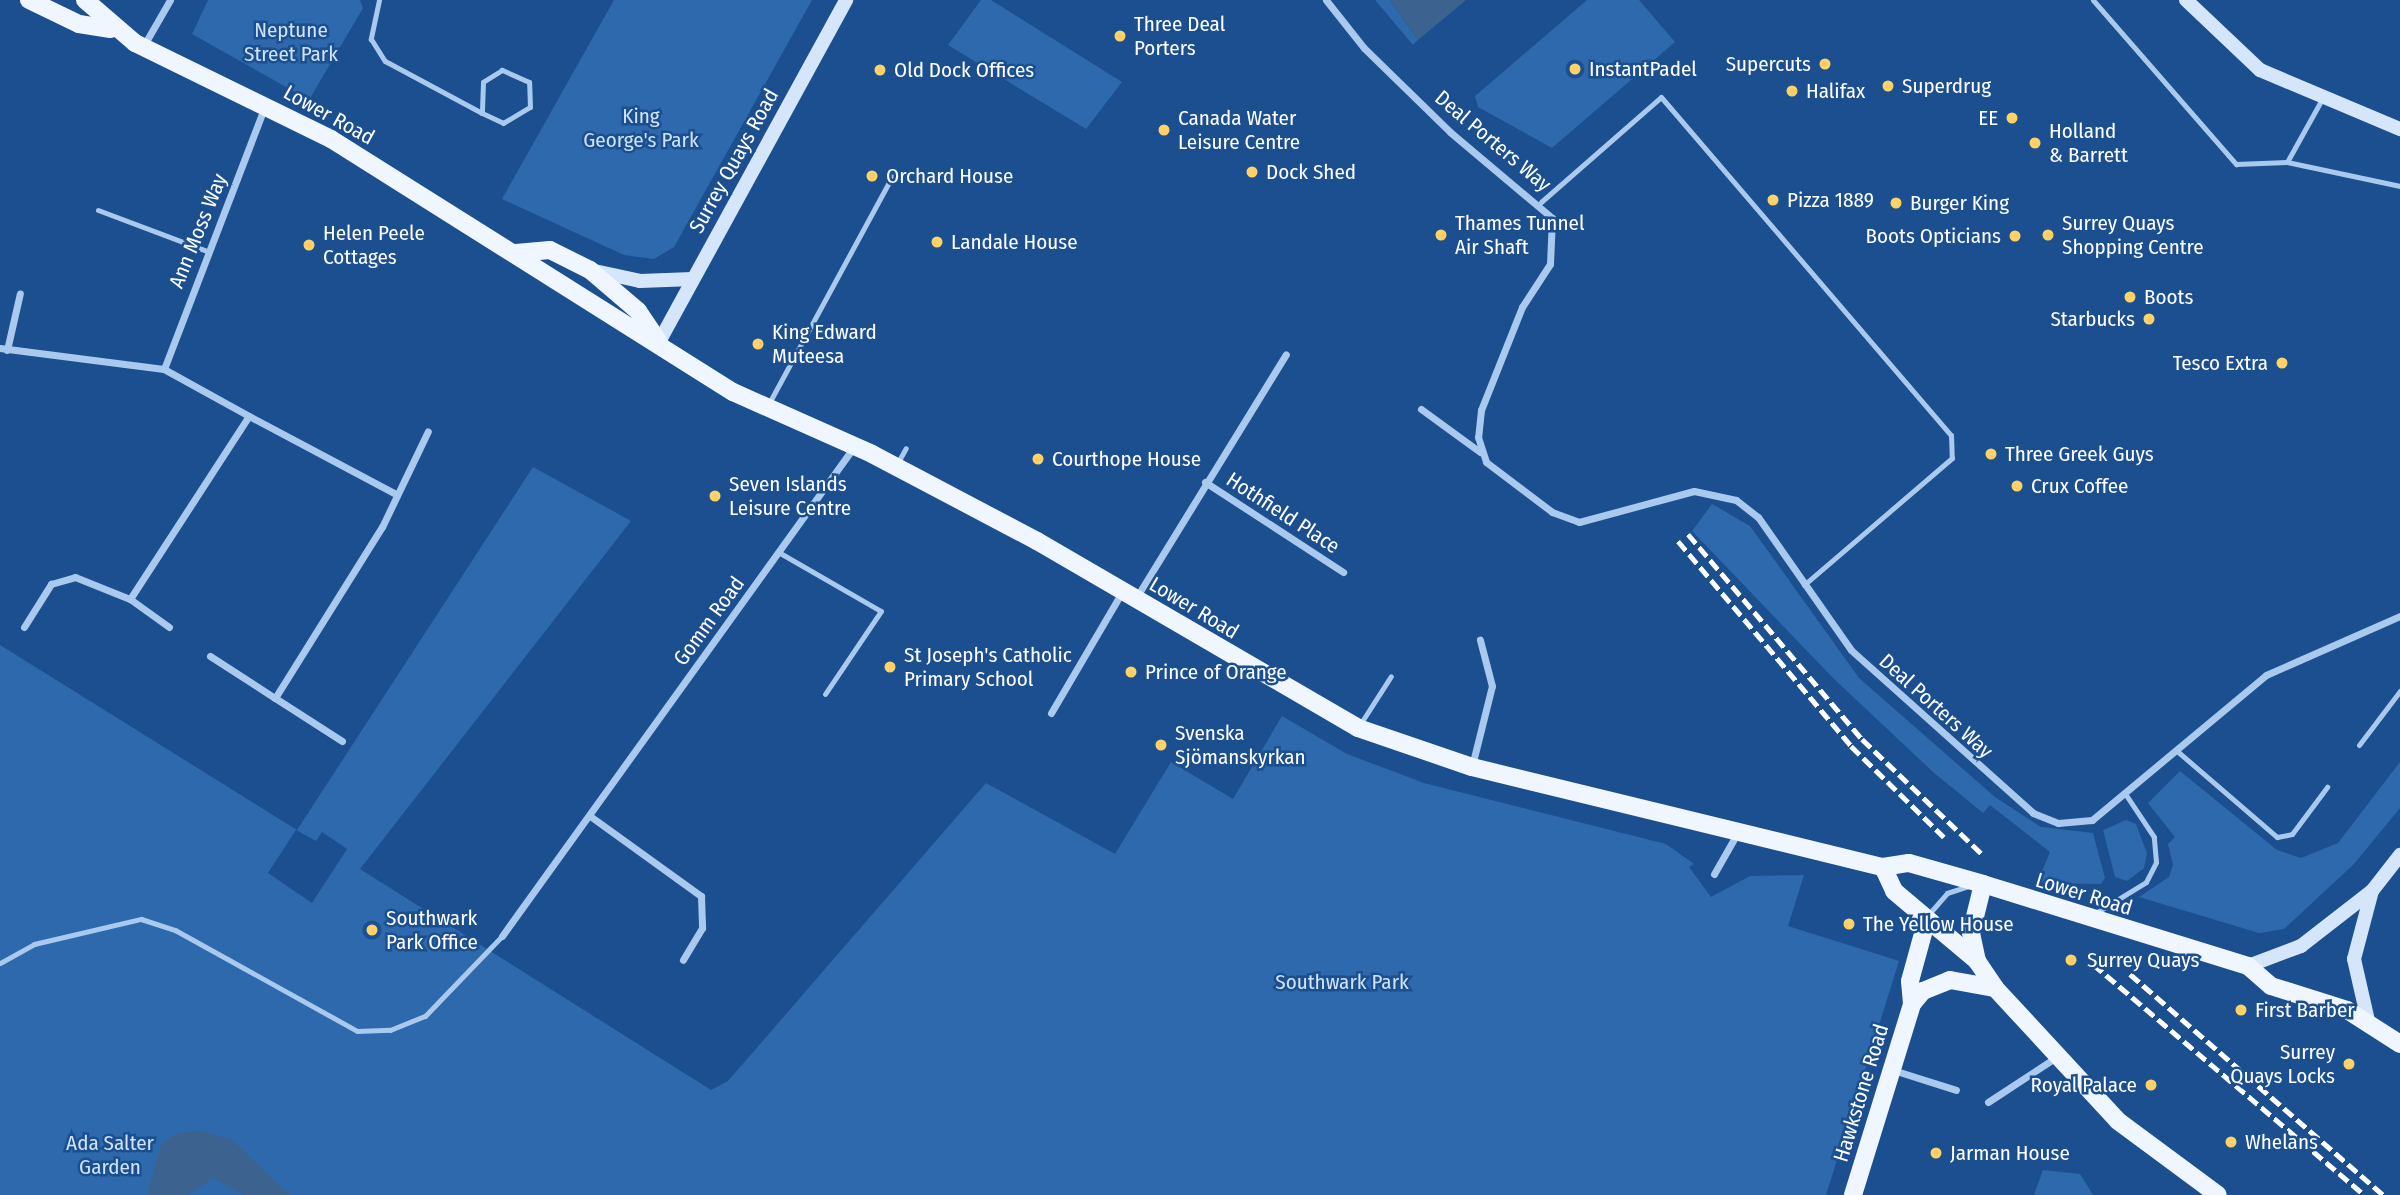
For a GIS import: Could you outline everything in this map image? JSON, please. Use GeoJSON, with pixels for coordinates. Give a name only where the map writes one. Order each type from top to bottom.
{"type":"FeatureCollection","features":[{"type":"Feature","properties":{"kind":"main road"},"geometry":{"type":"LineString","coordinates":[[29,0],[79,24],[111,29]]}},
{"type":"Feature","properties":{"kind":"main road","name":"Lower Road"},"geometry":{"type":"LineString","coordinates":[[85,0],[111,29],[331,139],[516,253],[624,329],[659,342],[765,409],[854,445],[896,467],[1129,596],[1358,729],[1472,767],[1739,829],[1883,867],[1909,863],[1983,884],[2073,916],[2248,966],[2271,986],[2333,1004],[2400,1044]]}},
{"type":"Feature","properties":{"kind":"main road"},"geometry":{"type":"LineString","coordinates":[[516,253],[550,250],[590,270],[638,311],[659,342]]}},
{"type":"Feature","properties":{"kind":"main road"},"geometry":{"type":"LineString","coordinates":[[1883,867],[1895,891],[1977,961],[1995,988],[2118,1121],[2218,1195]]}},
{"type":"Feature","properties":{"kind":"main road"},"geometry":{"type":"LineString","coordinates":[[1977,961],[1971,921],[1983,884]]}},
{"type":"Feature","properties":{"kind":"main road","name":"Hawkstone Road"},"geometry":{"type":"LineString","coordinates":[[1912,1004],[1910,981],[1927,919]]}},
{"type":"Feature","properties":{"kind":"main road","name":"Hawkstone Road"},"geometry":{"type":"LineString","coordinates":[[1853,1195],[1912,1004],[1923,991],[1950,980],[1995,988]]}},
{"type":"Feature","properties":{"kind":"street"},"geometry":{"type":"LineString","coordinates":[[143,46],[170,0]]}},
{"type":"Feature","properties":{"kind":"street","name":"Surrey Quays Road"},"geometry":{"type":"LineString","coordinates":[[659,342],[846,0]]}},
{"type":"Feature","properties":{"kind":"street","name":"Deal Porters Way"},"geometry":{"type":"LineString","coordinates":[[1326,0],[1364,48],[1450,132],[1541,202],[1556,235],[1550,264],[1522,307],[1481,410],[1480,452]]}},
{"type":"Feature","properties":{"kind":"street"},"geometry":{"type":"LineString","coordinates":[[2186,0],[2260,69],[2322,99],[2400,129]]}},
{"type":"Feature","properties":{"kind":"street","name":"Ann Moss Way"},"geometry":{"type":"LineString","coordinates":[[164,369],[207,251],[265,106]]}},
{"type":"Feature","properties":{"kind":"street"},"geometry":{"type":"LineString","coordinates":[[590,270],[640,281],[693,279]]}},
{"type":"Feature","properties":{"kind":"street"},"geometry":{"type":"LineString","coordinates":[[20,293],[4,349],[164,369],[396,494]]}},
{"type":"Feature","properties":{"kind":"street","name":"Hothfield Place"},"geometry":{"type":"LineString","coordinates":[[1051,713],[1205,482],[1286,354]]}},
{"type":"Feature","properties":{"kind":"street","name":"Deal Porters Way"},"geometry":{"type":"LineString","coordinates":[[1421,409],[1480,452],[1552,512],[1579,522],[1694,491],[1722,493],[1758,517],[1834,630],[1889,690],[2033,813],[2058,823],[2084,822],[2126,795],[2266,675],[2400,616]]}},
{"type":"Feature","properties":{"kind":"street"},"geometry":{"type":"LineString","coordinates":[[130,599],[249,416]]}},
{"type":"Feature","properties":{"kind":"street"},"geometry":{"type":"LineString","coordinates":[[275,698],[396,494],[428,431]]}},
{"type":"Feature","properties":{"kind":"street","name":"Gomm Road"},"geometry":{"type":"LineString","coordinates":[[502,936],[780,553],[854,445]]}},
{"type":"Feature","properties":{"kind":"street","name":"Hothfield Place"},"geometry":{"type":"LineString","coordinates":[[1205,482],[1343,572]]}},
{"type":"Feature","properties":{"kind":"street"},"geometry":{"type":"LineString","coordinates":[[24,627],[51,584],[75,577],[130,599],[169,627]]}},
{"type":"Feature","properties":{"kind":"street"},"geometry":{"type":"LineString","coordinates":[[1472,767],[1492,686],[1480,640]]}},
{"type":"Feature","properties":{"kind":"street"},"geometry":{"type":"LineString","coordinates":[[210,656],[342,741]]}},
{"type":"Feature","properties":{"kind":"street"},"geometry":{"type":"LineString","coordinates":[[590,817],[701,896],[702,928],[682,960]]}},
{"type":"Feature","properties":{"kind":"street"},"geometry":{"type":"LineString","coordinates":[[1714,874],[1739,829]]}},
{"type":"Feature","properties":{"kind":"street"},"geometry":{"type":"LineString","coordinates":[[2248,966],[2301,946],[2372,891],[2400,855]]}},
{"type":"Feature","properties":{"kind":"street"},"geometry":{"type":"LineString","coordinates":[[2369,1025],[2354,954],[2372,891]]}},
{"type":"Feature","properties":{"kind":"street"},"geometry":{"type":"LineString","coordinates":[[1988,1101],[2059,1055]]}},
{"type":"Feature","properties":{"kind":"street"},"geometry":{"type":"LineString","coordinates":[[1891,1070],[1956,1090]]}},
{"type":"Feature","properties":{"kind":"lane"},"geometry":{"type":"LineString","coordinates":[[379,0],[371,38],[385,61],[482,113],[503,123],[530,107],[529,82],[502,70],[484,82],[482,113]]}},
{"type":"Feature","properties":{"kind":"lane"},"geometry":{"type":"LineString","coordinates":[[2093,0],[2236,164],[2287,162],[2400,186]]}},
{"type":"Feature","properties":{"kind":"lane"},"geometry":{"type":"LineString","coordinates":[[1541,202],[1661,97],[1955,442],[1952,458],[1804,585]]}},
{"type":"Feature","properties":{"kind":"lane"},"geometry":{"type":"LineString","coordinates":[[2287,162],[2322,99]]}},
{"type":"Feature","properties":{"kind":"lane"},"geometry":{"type":"LineString","coordinates":[[765,409],[892,177]]}},
{"type":"Feature","properties":{"kind":"lane"},"geometry":{"type":"LineString","coordinates":[[98,210],[207,251]]}},
{"type":"Feature","properties":{"kind":"lane"},"geometry":{"type":"LineString","coordinates":[[896,467],[906,448]]}},
{"type":"Feature","properties":{"kind":"lane"},"geometry":{"type":"LineString","coordinates":[[780,553],[881,611],[825,694]]}},
{"type":"Feature","properties":{"kind":"lane"},"geometry":{"type":"LineString","coordinates":[[1358,729],[1391,676]]}},
{"type":"Feature","properties":{"kind":"lane"},"geometry":{"type":"LineString","coordinates":[[2359,746],[2400,691]]}},
{"type":"Feature","properties":{"kind":"lane"},"geometry":{"type":"LineString","coordinates":[[2178,751],[2277,837],[2292,834],[2327,787]]}},
{"type":"Feature","properties":{"kind":"lane"},"geometry":{"type":"LineString","coordinates":[[2073,916],[2114,904],[2152,873],[2154,837],[2126,795]]}},
{"type":"Feature","properties":{"kind":"lane"},"geometry":{"type":"LineString","coordinates":[[1927,919],[1955,889],[1983,884]]}},
{"type":"Feature","properties":{"kind":"lane"},"geometry":{"type":"LineString","coordinates":[[0,963],[34,944],[141,919],[175,930],[357,1031],[390,1030],[425,1016],[502,936]]}},
{"type":"Feature","properties":{"kind":"green space","name":"Neptune Street Park"},"geometry":{"type":"Polygon","coordinates":[[[208,0],[360,0],[363,8],[309,100],[192,34],[208,0]]]}},
{"type":"Feature","properties":{"kind":"green space","name":"King George's Park"},"geometry":{"type":"Polygon","coordinates":[[[614,0],[812,0],[674,247],[654,259],[624,255],[502,199],[614,0]]]}},
{"type":"Feature","properties":{"kind":"green space"},"geometry":{"type":"Polygon","coordinates":[[[981,0],[991,0],[1122,82],[1086,129],[948,45],[981,0]]]}},
{"type":"Feature","properties":{"kind":"green space"},"geometry":{"type":"Polygon","coordinates":[[[1375,0],[1390,0],[1418,40],[1413,45],[1375,0]]]}},
{"type":"Feature","properties":{"kind":"green space","name":"InstantPadel"},"geometry":{"type":"Polygon","coordinates":[[[1587,0],[1639,0],[1675,42],[1552,148],[1478,107],[1475,96],[1587,0]]]}},
{"type":"Feature","properties":{"kind":"green space","name":"Southwark Park"},"geometry":{"type":"Polygon","coordinates":[[[533,467],[631,521],[360,869],[711,1090],[728,1081],[986,783],[1115,854],[1171,762],[1233,799],[1282,716],[1347,754],[1424,783],[1666,844],[1694,864],[1689,867],[1711,897],[1750,876],[1804,875],[1788,926],[1899,961],[1826,1195],[0,1195],[0,645],[297,830],[533,467]],[[296,830],[268,873],[312,903],[347,849],[322,832],[316,841],[296,830]]]}},
{"type":"Feature","properties":{"kind":"green space"},"geometry":{"type":"Polygon","coordinates":[[[1712,504],[1750,526],[1859,678],[1995,797],[2041,827],[2093,833],[2105,878],[2101,884],[2037,883],[2050,852],[1990,805],[1983,813],[1933,772],[1833,678],[1692,531],[1712,504]]]}},
{"type":"Feature","properties":{"kind":"green space"},"geometry":{"type":"Polygon","coordinates":[[[2400,762],[2400,808],[2354,864],[2284,929],[2259,933],[2139,897],[2169,877],[2173,865],[2168,844],[2175,837],[2148,803],[2180,771],[2277,850],[2301,858],[2338,843],[2400,762]]]}},
{"type":"Feature","properties":{"kind":"green space"},"geometry":{"type":"Polygon","coordinates":[[[2126,820],[2136,824],[2147,853],[2144,868],[2127,881],[2115,877],[2103,830],[2126,820]]]}},
{"type":"Feature","properties":{"kind":"green space"},"geometry":{"type":"Polygon","coordinates":[[[2043,1170],[2080,1174],[2093,1195],[2034,1195],[2043,1170]]]}},
{"type":"Feature","properties":{"kind":"shaded area"},"geometry":{"type":"Polygon","coordinates":[[[1390,0],[1466,0],[1418,40],[1390,0]]]}},
{"type":"Feature","properties":{"kind":"shaded area"},"geometry":{"type":"Polygon","coordinates":[[[201,1131],[232,1140],[290,1195],[243,1195],[213,1178],[189,1195],[147,1195],[161,1144],[177,1133],[201,1131]]]}},
{"type":"Feature","properties":{"kind":"railway"},"geometry":{"type":"LineString","coordinates":[[1688,534],[1862,739],[1983,855]]}},
{"type":"Feature","properties":{"kind":"railway"},"geometry":{"type":"LineString","coordinates":[[1678,541],[1851,746],[1944,837]]}},
{"type":"Feature","properties":{"kind":"railway"},"geometry":{"type":"LineString","coordinates":[[2093,964],[2364,1195]]}},
{"type":"Feature","properties":{"kind":"railway"},"geometry":{"type":"LineString","coordinates":[[2130,974],[2383,1195]]}},
{"type":"Feature","properties":{"kind":"place","name":"Three Deal Porters"},"geometry":{"type":"Point","coordinates":[1120,36]}},
{"type":"Feature","properties":{"kind":"place","name":"Supercuts"},"geometry":{"type":"Point","coordinates":[1825,64]}},
{"type":"Feature","properties":{"kind":"place","name":"InstantPadel"},"geometry":{"type":"Point","coordinates":[1575,69]}},
{"type":"Feature","properties":{"kind":"place","name":"Old Dock Offices"},"geometry":{"type":"Point","coordinates":[880,70]}},
{"type":"Feature","properties":{"kind":"place","name":"Superdrug"},"geometry":{"type":"Point","coordinates":[1888,86]}},
{"type":"Feature","properties":{"kind":"place","name":"Halifax"},"geometry":{"type":"Point","coordinates":[1792,91]}},
{"type":"Feature","properties":{"kind":"place","name":"EE"},"geometry":{"type":"Point","coordinates":[2012,118]}},
{"type":"Feature","properties":{"kind":"place","name":"Canada Water Leisure Centre"},"geometry":{"type":"Point","coordinates":[1164,130]}},
{"type":"Feature","properties":{"kind":"place","name":"Holland & Barrett"},"geometry":{"type":"Point","coordinates":[2035,143]}},
{"type":"Feature","properties":{"kind":"place","name":"Dock Shed"},"geometry":{"type":"Point","coordinates":[1252,172]}},
{"type":"Feature","properties":{"kind":"place","name":"Orchard House"},"geometry":{"type":"Point","coordinates":[872,176]}},
{"type":"Feature","properties":{"kind":"place","name":"Pizza 1889"},"geometry":{"type":"Point","coordinates":[1773,200]}},
{"type":"Feature","properties":{"kind":"place","name":"Burger King"},"geometry":{"type":"Point","coordinates":[1896,203]}},
{"type":"Feature","properties":{"kind":"place","name":"Thames Tunnel Air Shaft"},"geometry":{"type":"Point","coordinates":[1441,235]}},
{"type":"Feature","properties":{"kind":"place","name":"Surrey Quays Shopping Centre"},"geometry":{"type":"Point","coordinates":[2048,235]}},
{"type":"Feature","properties":{"kind":"place","name":"Boots Opticians"},"geometry":{"type":"Point","coordinates":[2015,236]}},
{"type":"Feature","properties":{"kind":"place","name":"Landale House"},"geometry":{"type":"Point","coordinates":[937,242]}},
{"type":"Feature","properties":{"kind":"place","name":"Helen Peele Cottages"},"geometry":{"type":"Point","coordinates":[309,245]}},
{"type":"Feature","properties":{"kind":"place","name":"Boots"},"geometry":{"type":"Point","coordinates":[2130,297]}},
{"type":"Feature","properties":{"kind":"place","name":"Starbucks"},"geometry":{"type":"Point","coordinates":[2149,319]}},
{"type":"Feature","properties":{"kind":"place","name":"King Edward Muteesa"},"geometry":{"type":"Point","coordinates":[758,344]}},
{"type":"Feature","properties":{"kind":"place","name":"Tesco Extra"},"geometry":{"type":"Point","coordinates":[2282,363]}},
{"type":"Feature","properties":{"kind":"place","name":"Three Greek Guys"},"geometry":{"type":"Point","coordinates":[1991,454]}},
{"type":"Feature","properties":{"kind":"place","name":"Courthope House"},"geometry":{"type":"Point","coordinates":[1038,459]}},
{"type":"Feature","properties":{"kind":"place","name":"Crux Coffee"},"geometry":{"type":"Point","coordinates":[2017,486]}},
{"type":"Feature","properties":{"kind":"place","name":"Seven Islands Leisure Centre"},"geometry":{"type":"Point","coordinates":[715,496]}},
{"type":"Feature","properties":{"kind":"place","name":"St Joseph's Catholic Primary School"},"geometry":{"type":"Point","coordinates":[890,667]}},
{"type":"Feature","properties":{"kind":"place","name":"Prince of Orange"},"geometry":{"type":"Point","coordinates":[1131,672]}},
{"type":"Feature","properties":{"kind":"place","name":"Svenska Sjömanskyrkan"},"geometry":{"type":"Point","coordinates":[1161,745]}},
{"type":"Feature","properties":{"kind":"place","name":"The Yellow House"},"geometry":{"type":"Point","coordinates":[1849,924]}},
{"type":"Feature","properties":{"kind":"place","name":"Southwark Park Office"},"geometry":{"type":"Point","coordinates":[372,930]}},
{"type":"Feature","properties":{"kind":"place","name":"Surrey Quays"},"geometry":{"type":"Point","coordinates":[2071,960]}},
{"type":"Feature","properties":{"kind":"place","name":"First Barber"},"geometry":{"type":"Point","coordinates":[2241,1010]}},
{"type":"Feature","properties":{"kind":"place","name":"Surrey Quays Locks"},"geometry":{"type":"Point","coordinates":[2349,1064]}},
{"type":"Feature","properties":{"kind":"place","name":"Royal Palace"},"geometry":{"type":"Point","coordinates":[2151,1085]}},
{"type":"Feature","properties":{"kind":"place","name":"Whelans"},"geometry":{"type":"Point","coordinates":[2231,1142]}},
{"type":"Feature","properties":{"kind":"place","name":"Jarman House"},"geometry":{"type":"Point","coordinates":[1936,1153]}},
{"type":"Feature","properties":{"kind":"park label","name":"Ada Salter Garden"},"geometry":{"type":"Point","coordinates":[110,1155]}}]}
